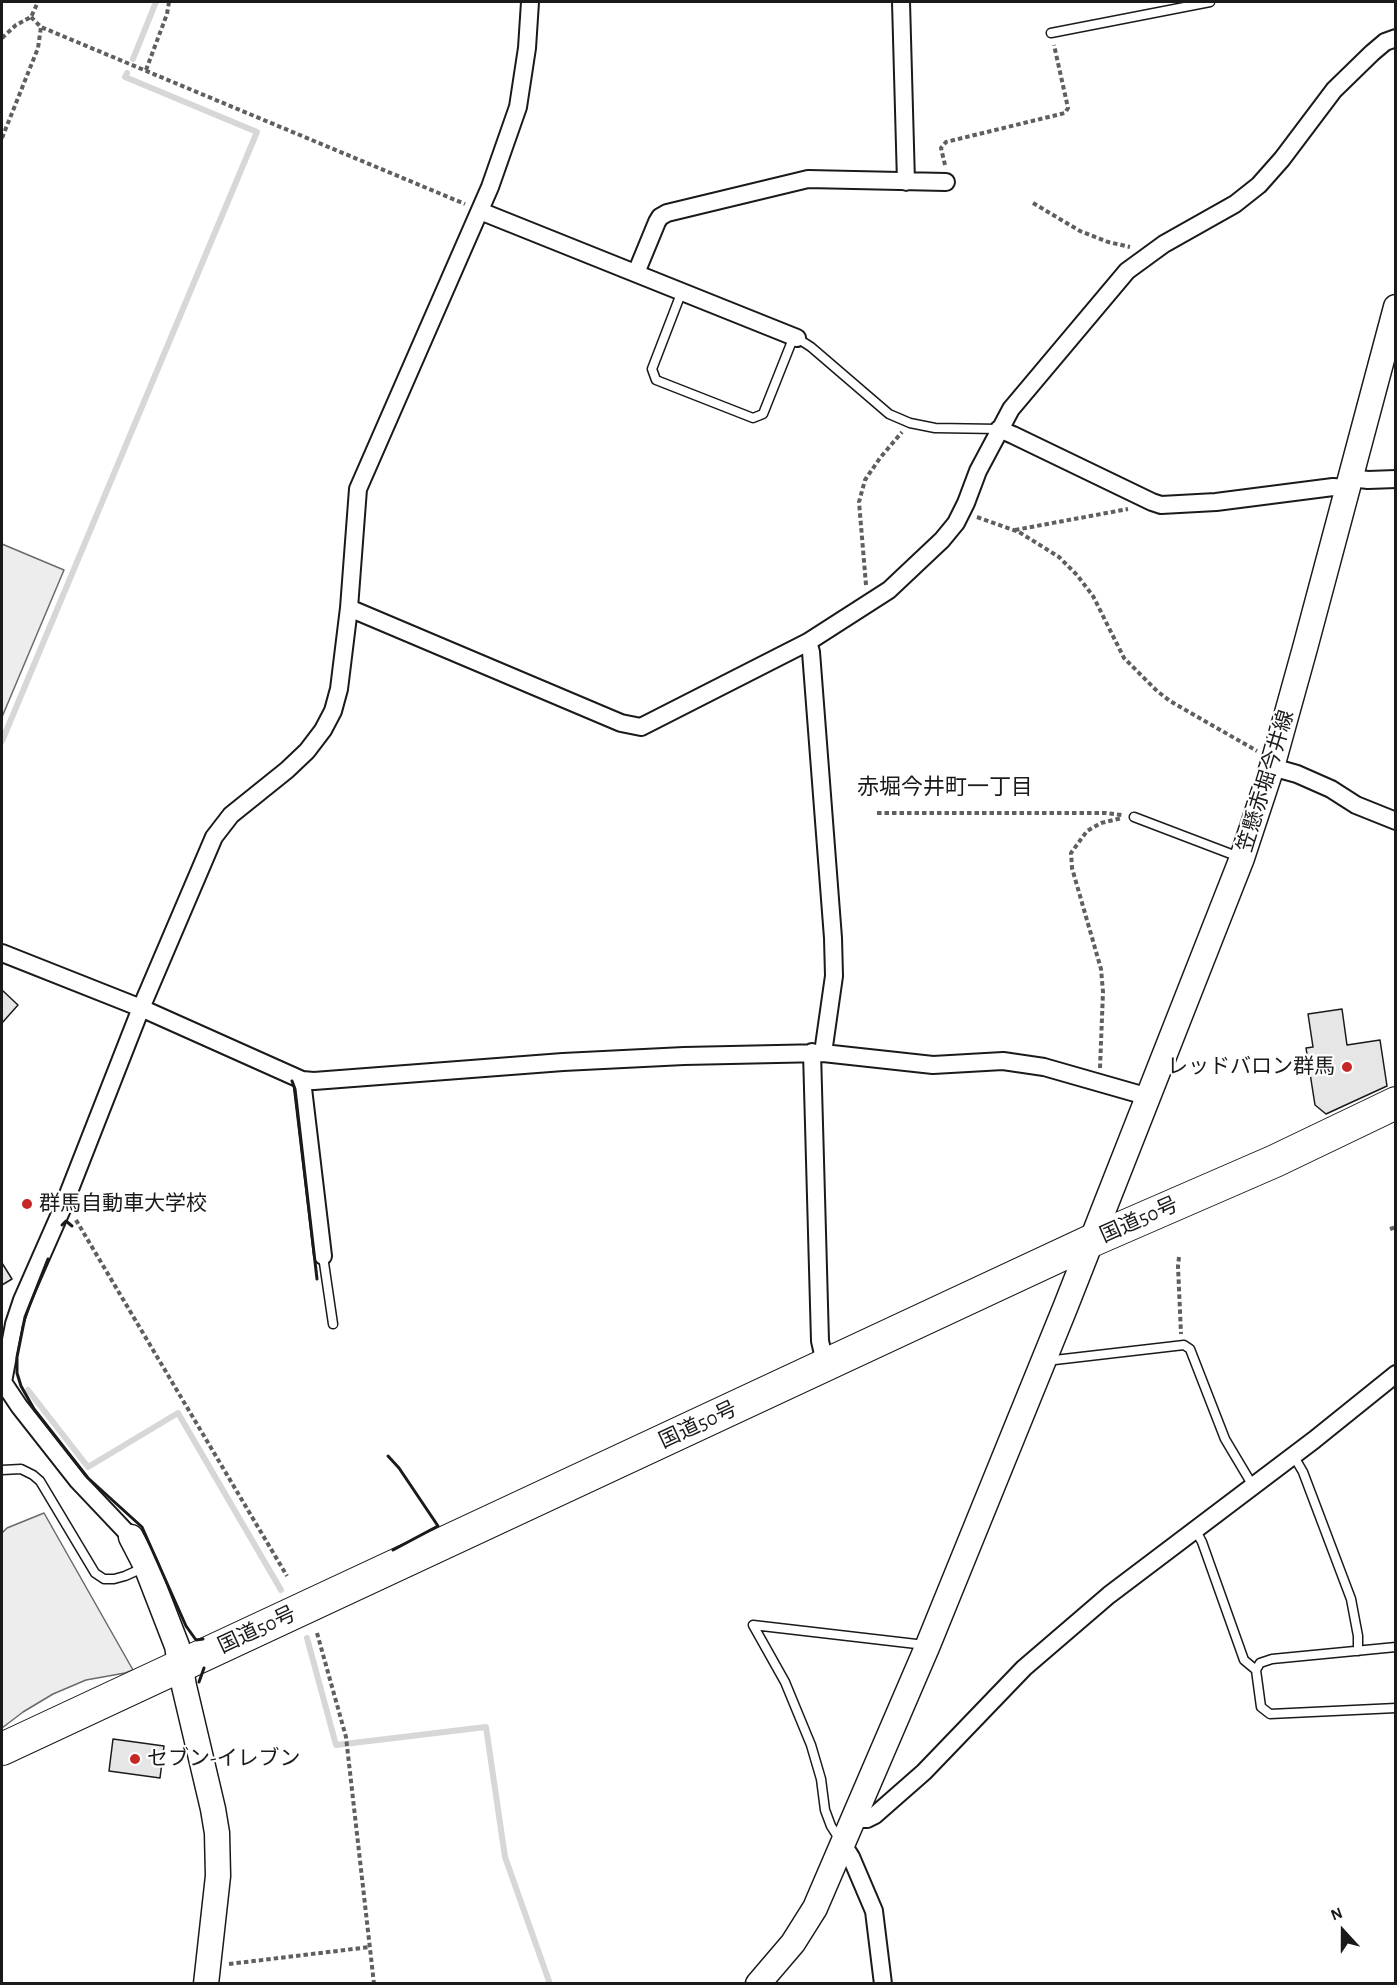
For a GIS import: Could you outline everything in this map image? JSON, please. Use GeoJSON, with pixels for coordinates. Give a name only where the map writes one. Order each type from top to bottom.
{"type":"FeatureCollection","features":[{"type":"Feature","properties":{"kind":"highway","name":"国道50号"},"geometry":{"type":"LineString","coordinates":[[2,1749],[1091,1241],[1275,1161],[1395,1104]]}},
{"type":"Feature","properties":{"kind":"street"},"geometry":{"type":"LineString","coordinates":[[207,1974],[218,1876],[216,1833],[210,1792],[184,1686],[177,1646],[146,1566],[131,1537],[78,1481],[2,1381],[14,1324],[22,1300],[63,1207],[141,1008],[213,837],[231,815],[307,751],[323,730],[333,711],[339,689],[349,608],[358,489],[480,211],[518,107],[527,48],[530,2]]}},
{"type":"Feature","properties":{"kind":"street"},"geometry":{"type":"LineString","coordinates":[[900,2],[906,182]]}},
{"type":"Feature","properties":{"kind":"street"},"geometry":{"type":"LineString","coordinates":[[349,608],[621,723],[641,727],[808,642],[889,590],[956,524],[978,471],[1011,409],[1127,271],[1144,257],[1235,204],[1259,185],[1282,159],[1334,90],[1372,53],[1385,42],[1395,38]]}},
{"type":"Feature","properties":{"kind":"street"},"geometry":{"type":"LineString","coordinates":[[636,273],[657,222],[667,213],[808,179],[945,182]]}},
{"type":"Feature","properties":{"kind":"street"},"geometry":{"type":"LineString","coordinates":[[480,211],[795,337]]}},
{"type":"Feature","properties":{"kind":"street","name":"笠懸赤堀今井線"},"geometry":{"type":"LineString","coordinates":[[758,1983],[793,1943],[815,1908],[928,1645],[1149,1097],[1242,858],[1273,763],[1395,307]]}},
{"type":"Feature","properties":{"kind":"street"},"geometry":{"type":"LineString","coordinates":[[999,429],[1152,502],[1178,505],[1333,487],[1368,480],[1395,479]]}},
{"type":"Feature","properties":{"kind":"street"},"geometry":{"type":"LineString","coordinates":[[808,642],[812,652],[833,938],[834,976],[818,1052],[820,1341],[823,1354],[829,1364]]}},
{"type":"Feature","properties":{"kind":"street"},"geometry":{"type":"LineString","coordinates":[[1273,763],[1331,789],[1356,806],[1395,821]]}},
{"type":"Feature","properties":{"kind":"street"},"geometry":{"type":"LineString","coordinates":[[2,953],[141,1008],[302,1080],[607,1060],[818,1052],[933,1065],[1003,1061],[1044,1067],[1149,1097]]}},
{"type":"Feature","properties":{"kind":"street"},"geometry":{"type":"LineString","coordinates":[[302,1080],[323,1256]]}},
{"type":"Feature","properties":{"kind":"street"},"geometry":{"type":"LineString","coordinates":[[852,1819],[867,1819],[875,1815],[924,1772],[1024,1668],[1109,1595],[1395,1374]]}},
{"type":"Feature","properties":{"kind":"street"},"geometry":{"type":"LineString","coordinates":[[842,1843],[859,1873],[874,1911],[883,1983]]}},
{"type":"Feature","properties":{"kind":"lane"},"geometry":{"type":"LineString","coordinates":[[1051,33],[1210,2]]}},
{"type":"Feature","properties":{"kind":"lane"},"geometry":{"type":"LineString","coordinates":[[682,291],[652,369],[656,380],[753,418],[763,414],[795,337],[811,347],[889,414],[910,423],[935,428],[999,429]]}},
{"type":"Feature","properties":{"kind":"lane"},"geometry":{"type":"LineString","coordinates":[[1134,817],[1242,858]]}},
{"type":"Feature","properties":{"kind":"lane"},"geometry":{"type":"LineString","coordinates":[[323,1256],[333,1324]]}},
{"type":"Feature","properties":{"kind":"lane"},"geometry":{"type":"LineString","coordinates":[[1043,1362],[1184,1345],[1190,1349],[1226,1439],[1253,1486]]}},
{"type":"Feature","properties":{"kind":"lane"},"geometry":{"type":"LineString","coordinates":[[1293,1455],[1303,1472],[1351,1599],[1358,1636],[1358,1651]]}},
{"type":"Feature","properties":{"kind":"lane"},"geometry":{"type":"LineString","coordinates":[[2,1470],[21,1469],[40,1481],[95,1573],[104,1579],[125,1576],[146,1566]]}},
{"type":"Feature","properties":{"kind":"lane"},"geometry":{"type":"LineString","coordinates":[[1196,1529],[1244,1660],[1256,1670]]}},
{"type":"Feature","properties":{"kind":"lane"},"geometry":{"type":"LineString","coordinates":[[842,1843],[831,1826],[825,1810],[811,1745],[784,1682],[753,1625],[928,1645]]}},
{"type":"Feature","properties":{"kind":"lane"},"geometry":{"type":"LineString","coordinates":[[1395,1647],[1272,1659],[1260,1663],[1256,1670],[1261,1707],[1270,1714],[1395,1708]]}},
{"type":"Feature","properties":{"kind":"path"},"geometry":{"type":"LineString","coordinates":[[2,38],[16,25],[31,17],[38,2]]}},
{"type":"Feature","properties":{"kind":"path"},"geometry":{"type":"LineString","coordinates":[[146,70],[167,14],[169,2]]}},
{"type":"Feature","properties":{"kind":"path"},"geometry":{"type":"LineString","coordinates":[[31,17],[41,27],[480,211]]}},
{"type":"Feature","properties":{"kind":"path"},"geometry":{"type":"LineString","coordinates":[[2,138],[38,48],[41,27]]}},
{"type":"Feature","properties":{"kind":"path"},"geometry":{"type":"LineString","coordinates":[[945,182],[942,148],[946,142],[1065,113],[1068,108],[1051,33]]}},
{"type":"Feature","properties":{"kind":"path"},"geometry":{"type":"LineString","coordinates":[[1033,203],[1080,231],[1131,248],[1144,257]]}},
{"type":"Feature","properties":{"kind":"path"},"geometry":{"type":"LineString","coordinates":[[869,604],[859,502],[865,480],[880,458],[910,423]]}},
{"type":"Feature","properties":{"kind":"path"},"geometry":{"type":"LineString","coordinates":[[1014,530],[1137,508],[1152,502]]}},
{"type":"Feature","properties":{"kind":"path"},"geometry":{"type":"LineString","coordinates":[[962,512],[1014,530],[1059,557],[1077,575],[1093,597],[1124,658],[1157,691],[1273,763]]}},
{"type":"Feature","properties":{"kind":"path"},"geometry":{"type":"LineString","coordinates":[[877,813],[1106,813],[1134,817]]}},
{"type":"Feature","properties":{"kind":"path"},"geometry":{"type":"LineString","coordinates":[[1098,1082],[1103,992],[1101,969],[1072,868],[1071,853],[1087,831],[1111,820],[1134,817]]}},
{"type":"Feature","properties":{"kind":"path"},"geometry":{"type":"LineString","coordinates":[[63,1207],[79,1224],[287,1576]]}},
{"type":"Feature","properties":{"kind":"path"},"geometry":{"type":"LineString","coordinates":[[1179,1257],[1181,1336],[1184,1345]]}},
{"type":"Feature","properties":{"kind":"path"},"geometry":{"type":"LineString","coordinates":[[317,1633],[346,1737],[374,1983]]}},
{"type":"Feature","properties":{"kind":"path"},"geometry":{"type":"LineString","coordinates":[[207,1974],[218,1965],[370,1947]]}},
{"type":"Feature","properties":{"kind":"shaded area"},"geometry":{"type":"Polygon","coordinates":[[[2,544],[64,570],[2,717],[2,544]]]}},
{"type":"Feature","properties":{"kind":"shaded area"},"geometry":{"type":"Polygon","coordinates":[[[44,1513],[133,1670],[86,1680],[53,1694],[2,1728],[2,1533],[7,1528],[44,1513]]]}},
{"type":"Feature","properties":{"kind":"building"},"geometry":{"type":"Polygon","coordinates":[[[2,990],[18,1005],[2,1023],[2,990]]]}},
{"type":"Feature","properties":{"kind":"building","name":"レッドバロン群馬"},"geometry":{"type":"Polygon","coordinates":[[[1342,1009],[1347,1045],[1380,1040],[1387,1086],[1326,1114],[1315,1105],[1306,1048],[1313,1047],[1308,1014],[1342,1009]]]}},
{"type":"Feature","properties":{"kind":"building"},"geometry":{"type":"Polygon","coordinates":[[[2,1263],[12,1279],[2,1285],[2,1263]]]}},
{"type":"Feature","properties":{"kind":"building"},"geometry":{"type":"Polygon","coordinates":[[[113,1739],[164,1746],[160,1778],[109,1771],[113,1739]]]}},
{"type":"Feature","properties":{"kind":"waterway"},"geometry":{"type":"LineString","coordinates":[[133,59],[156,2]]}},
{"type":"Feature","properties":{"kind":"waterway"},"geometry":{"type":"LineString","coordinates":[[2,741],[257,132],[125,77],[127,73]]}},
{"type":"Feature","properties":{"kind":"waterway"},"geometry":{"type":"LineString","coordinates":[[28,1390],[88,1467],[178,1413],[281,1590]]}},
{"type":"Feature","properties":{"kind":"waterway"},"geometry":{"type":"LineString","coordinates":[[307,1638],[336,1745],[486,1727],[505,1857],[550,1984]]}},
{"type":"Feature","properties":{"kind":"wall"},"geometry":{"type":"LineString","coordinates":[[292,1081],[295,1089],[317,1279]]}},
{"type":"Feature","properties":{"kind":"wall"},"geometry":{"type":"LineString","coordinates":[[62,1225],[66,1221],[72,1226]]}},
{"type":"Feature","properties":{"kind":"wall"},"geometry":{"type":"LineString","coordinates":[[48,1259],[25,1317],[17,1357],[17,1373],[21,1386],[34,1409],[88,1478],[142,1527],[186,1626],[196,1640],[203,1639]]}},
{"type":"Feature","properties":{"kind":"wall"},"geometry":{"type":"LineString","coordinates":[[388,1456],[399,1468],[438,1526],[393,1550]]}},
{"type":"Feature","properties":{"kind":"wall"},"geometry":{"type":"LineString","coordinates":[[199,1682],[204,1668]]}},
{"type":"Feature","properties":{"kind":"place","name":"レッドバロン群馬"},"geometry":{"type":"Point","coordinates":[1347,1067]}},
{"type":"Feature","properties":{"kind":"place","name":"群馬自動車大学校"},"geometry":{"type":"Point","coordinates":[27,1204]}},
{"type":"Feature","properties":{"kind":"place","name":"セブン-イレブン"},"geometry":{"type":"Point","coordinates":[135,1759]}},
{"type":"Feature","properties":{"kind":"district","name":"赤堀今井町一丁目"},"geometry":{"type":"Point","coordinates":[945,787]}}]}
